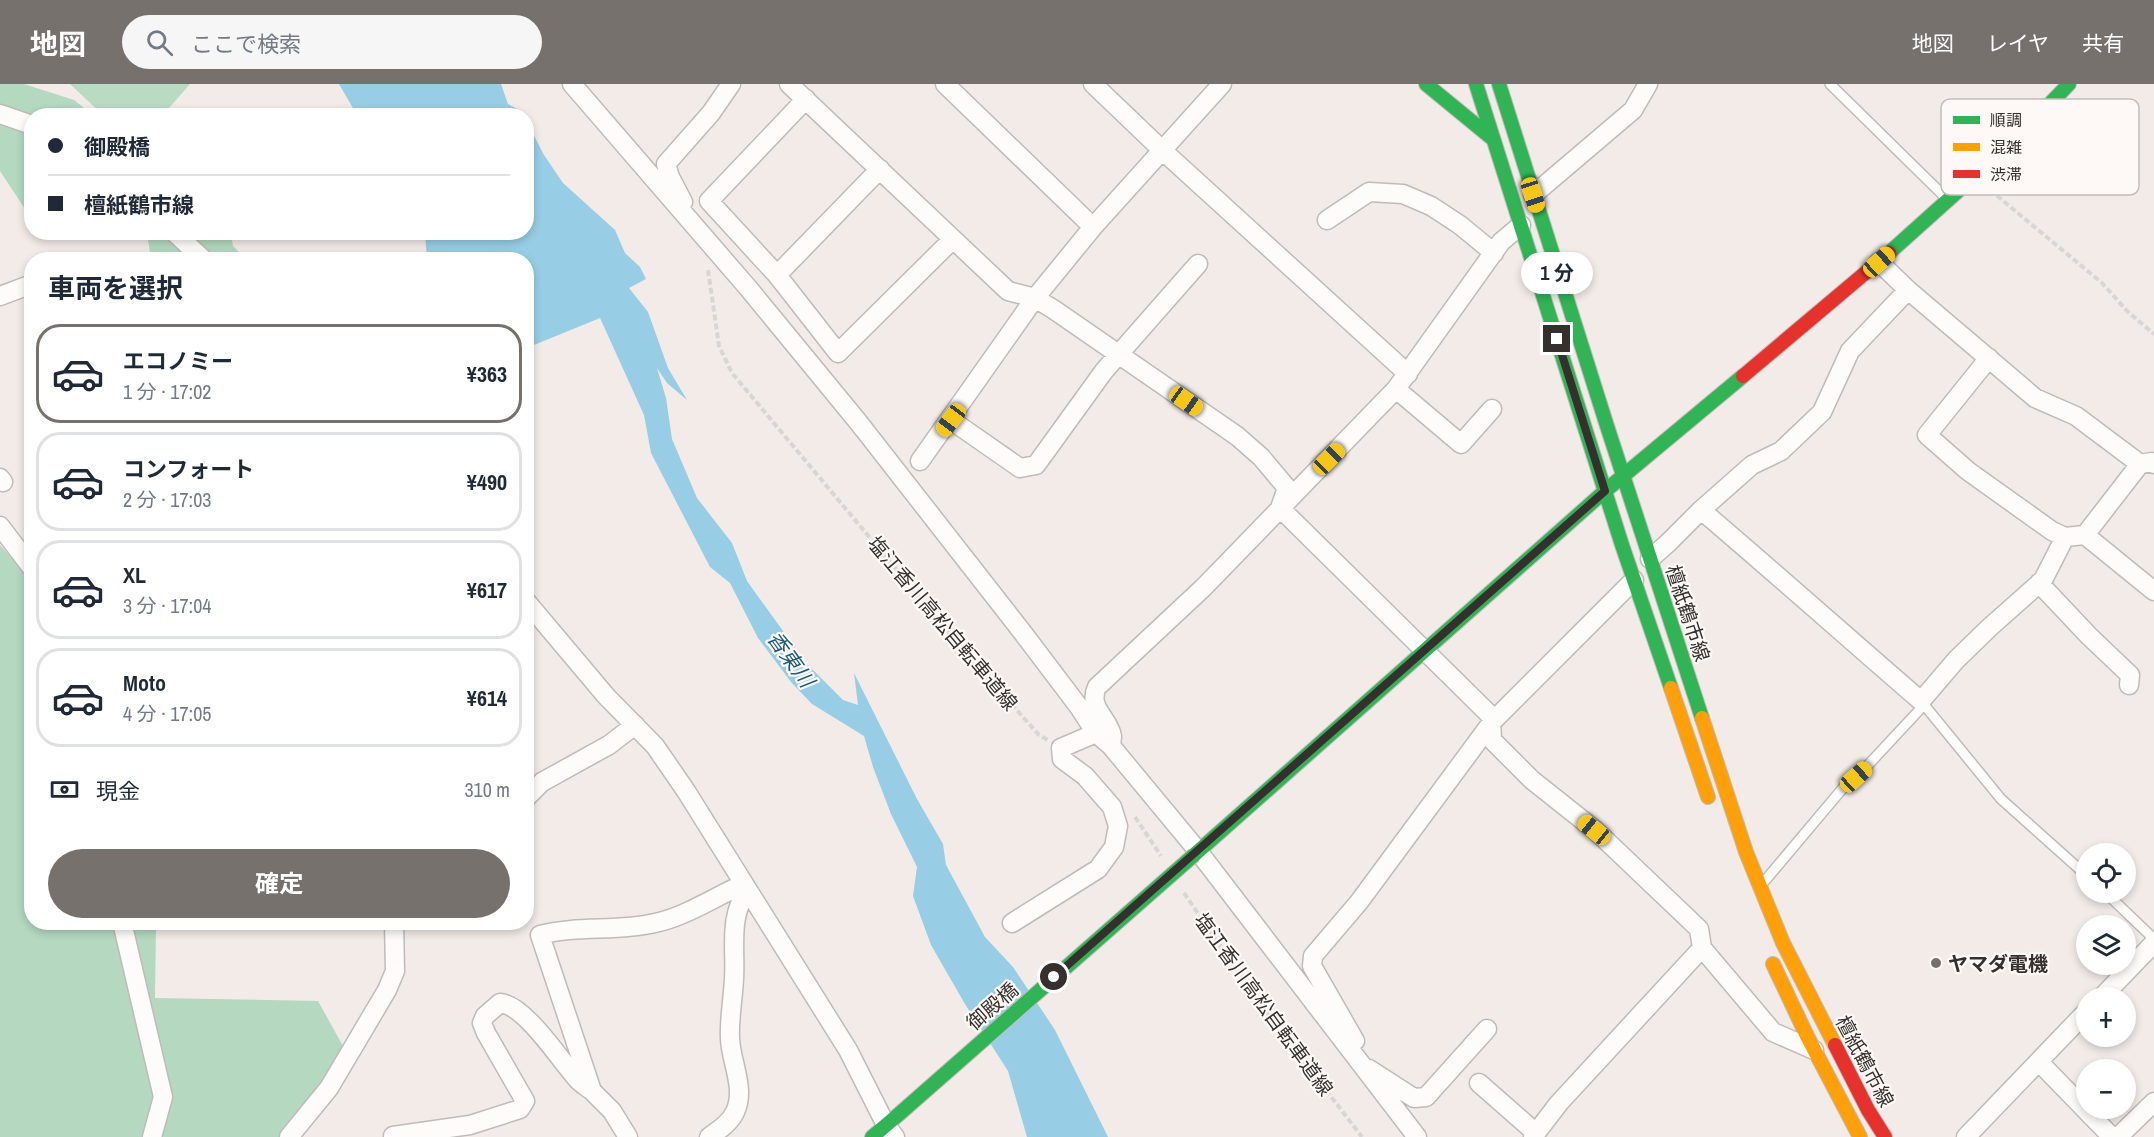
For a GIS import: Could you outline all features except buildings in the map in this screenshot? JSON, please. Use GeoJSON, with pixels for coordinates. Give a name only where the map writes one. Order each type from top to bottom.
{"type":"FeatureCollection","features":[{"type":"Feature","properties":{"kind":"main road"},"geometry":{"type":"LineString","coordinates":[[1426,84],[1524,165]]}},
{"type":"Feature","properties":{"kind":"main road","name":"檀紙鶴市線"},"geometry":{"type":"LineString","coordinates":[[1476,84],[1634,580],[1714,814]]}},
{"type":"Feature","properties":{"kind":"main road","name":"檀紙鶴市線"},"geometry":{"type":"LineString","coordinates":[[1499,84],[1623,476],[1746,852],[1783,943],[1868,1110],[1885,1137]]}},
{"type":"Feature","properties":{"kind":"main road","name":"御殿橋"},"geometry":{"type":"LineString","coordinates":[[2055,99],[2069,84]]}},
{"type":"Feature","properties":{"kind":"main road","name":"御殿橋"},"geometry":{"type":"LineString","coordinates":[[872,1137],[893,1125],[1605,491],[1879,262],[1955,195]]}},
{"type":"Feature","properties":{"kind":"main road","name":"檀紙鶴市線"},"geometry":{"type":"LineString","coordinates":[[1766,948],[1814,1050],[1860,1137]]}},
{"type":"Feature","properties":{"kind":"street"},"geometry":{"type":"LineString","coordinates":[[572,84],[749,289],[859,423],[1023,633],[1096,733],[1111,746],[1417,1137]]}},
{"type":"Feature","properties":{"kind":"street"},"geometry":{"type":"LineString","coordinates":[[681,210],[683,200],[670,177],[666,164],[701,126],[730,84]]}},
{"type":"Feature","properties":{"kind":"street"},"geometry":{"type":"LineString","coordinates":[[789,84],[1008,291],[1035,298],[1237,436],[1261,457],[1287,488],[1280,508]]}},
{"type":"Feature","properties":{"kind":"street"},"geometry":{"type":"LineString","coordinates":[[945,84],[1093,227]]}},
{"type":"Feature","properties":{"kind":"street"},"geometry":{"type":"LineString","coordinates":[[1093,84],[1162,150],[1296,269],[1408,374]]}},
{"type":"Feature","properties":{"kind":"street"},"geometry":{"type":"LineString","coordinates":[[920,461],[1035,298],[1093,227],[1222,84]]}},
{"type":"Feature","properties":{"kind":"street"},"geometry":{"type":"LineString","coordinates":[[1533,195],[1633,110],[1648,84]]}},
{"type":"Feature","properties":{"kind":"street"},"geometry":{"type":"LineString","coordinates":[[806,99],[709,201],[777,275],[838,353],[954,239]]}},
{"type":"Feature","properties":{"kind":"street"},"geometry":{"type":"LineString","coordinates":[[0,114],[24,122]]}},
{"type":"Feature","properties":{"kind":"street"},"geometry":{"type":"LineString","coordinates":[[777,275],[880,170]]}},
{"type":"Feature","properties":{"kind":"street"},"geometry":{"type":"LineString","coordinates":[[1327,220],[1370,192],[1403,194],[1431,206],[1460,225],[1494,253]]}},
{"type":"Feature","properties":{"kind":"street"},"geometry":{"type":"LineString","coordinates":[[1111,746],[1112,735],[1094,704],[1097,687],[1204,587],[1396,389],[1501,242],[1521,225]]}},
{"type":"Feature","properties":{"kind":"street"},"geometry":{"type":"LineString","coordinates":[[183,240],[195,252]]}},
{"type":"Feature","properties":{"kind":"street"},"geometry":{"type":"LineString","coordinates":[[1879,262],[1908,290],[1989,358],[2034,398],[2076,416],[2147,464],[2085,535],[2065,537],[2052,531],[1968,471],[1927,435],[1989,358]]}},
{"type":"Feature","properties":{"kind":"street"},"geometry":{"type":"LineString","coordinates":[[951,420],[1020,468],[1036,465],[1104,371],[1198,264]]}},
{"type":"Feature","properties":{"kind":"street"},"geometry":{"type":"LineString","coordinates":[[0,296],[24,287]]}},
{"type":"Feature","properties":{"kind":"street"},"geometry":{"type":"LineString","coordinates":[[1650,558],[1752,465],[1781,451],[1822,412],[1850,351],[1908,290]]}},
{"type":"Feature","properties":{"kind":"street"},"geometry":{"type":"LineString","coordinates":[[1396,389],[1461,444],[1492,410]]}},
{"type":"Feature","properties":{"kind":"street"},"geometry":{"type":"LineString","coordinates":[[1280,508],[1491,716],[1492,740],[1532,780],[1594,830],[1699,929],[1702,948],[1773,1032],[1814,1050]]}},
{"type":"Feature","properties":{"kind":"street"},"geometry":{"type":"LineString","coordinates":[[1701,510],[1820,611],[1923,703],[1956,660],[2043,580],[2065,537]]}},
{"type":"Feature","properties":{"kind":"street"},"geometry":{"type":"LineString","coordinates":[[0,526],[24,558]]}},
{"type":"Feature","properties":{"kind":"street"},"geometry":{"type":"LineString","coordinates":[[2085,535],[2154,591]]}},
{"type":"Feature","properties":{"kind":"street"},"geometry":{"type":"LineString","coordinates":[[1487,1029],[1426,1097],[1414,1098],[1384,1077],[1362,1066],[1357,1046],[1312,966],[1312,956],[1359,902],[1492,723],[1634,580]]}},
{"type":"Feature","properties":{"kind":"street"},"geometry":{"type":"LineString","coordinates":[[2039,583],[2130,675],[2129,685]]}},
{"type":"Feature","properties":{"kind":"street"},"geometry":{"type":"LineString","coordinates":[[534,610],[606,696],[655,746],[686,790],[893,1125]]}},
{"type":"Feature","properties":{"kind":"street"},"geometry":{"type":"LineString","coordinates":[[534,790],[542,782],[609,745],[635,725]]}},
{"type":"Feature","properties":{"kind":"street"},"geometry":{"type":"LineString","coordinates":[[1012,923],[1098,869],[1114,847],[1118,826],[1112,807],[1085,776],[1062,759],[1061,748],[1096,733]]}},
{"type":"Feature","properties":{"kind":"street"},"geometry":{"type":"LineString","coordinates":[[592,1091],[540,935],[560,930],[655,924],[746,887]]}},
{"type":"Feature","properties":{"kind":"street"},"geometry":{"type":"LineString","coordinates":[[709,1137],[726,1125],[736,1111],[739,1090],[730,1038],[735,977],[734,930],[740,901],[746,887]]}},
{"type":"Feature","properties":{"kind":"street"},"geometry":{"type":"LineString","coordinates":[[124,930],[164,1097],[152,1137]]}},
{"type":"Feature","properties":{"kind":"street"},"geometry":{"type":"LineString","coordinates":[[289,1137],[329,1088],[387,990],[395,971],[394,930]]}},
{"type":"Feature","properties":{"kind":"street"},"geometry":{"type":"LineString","coordinates":[[2112,987],[2154,943]]}},
{"type":"Feature","properties":{"kind":"street"},"geometry":{"type":"LineString","coordinates":[[1479,1083],[1534,1135],[1559,1103],[1702,948]]}},
{"type":"Feature","properties":{"kind":"street"},"geometry":{"type":"LineString","coordinates":[[393,1136],[470,1125],[520,1108],[525,1101],[482,1023],[485,1016],[500,1003],[508,1004],[539,1031],[579,1082],[592,1091],[612,1111],[628,1137]]}},
{"type":"Feature","properties":{"kind":"street"},"geometry":{"type":"LineString","coordinates":[[1966,1137],[2076,1023]]}},
{"type":"Feature","properties":{"kind":"street"},"geometry":{"type":"LineString","coordinates":[[2039,1062],[2112,1137]]}},
{"type":"Feature","properties":{"kind":"street"},"geometry":{"type":"LineString","coordinates":[[2118,1137],[2154,1102]]}},
{"type":"Feature","properties":{"kind":"lane"},"geometry":{"type":"LineString","coordinates":[[1830,84],[1941,192]]}},
{"type":"Feature","properties":{"kind":"lane"},"geometry":{"type":"LineString","coordinates":[[1944,195],[1949,200]]}},
{"type":"Feature","properties":{"kind":"lane"},"geometry":{"type":"LineString","coordinates":[[1760,887],[1843,788],[1868,765],[1923,703],[2001,799],[2076,867]]}},
{"type":"Feature","properties":{"kind":"lane"},"geometry":{"type":"LineString","coordinates":[[2116,903],[2154,943]]}},
{"type":"Feature","properties":{"kind":"path"},"geometry":{"type":"LineString","coordinates":[[1997,195],[2102,283],[2128,312],[2154,334]]}},
{"type":"Feature","properties":{"kind":"path","name":"塩江香川高松自転車道線"},"geometry":{"type":"LineString","coordinates":[[703,261],[708,270],[719,346],[732,373],[974,662],[1039,735],[1061,748]]}},
{"type":"Feature","properties":{"kind":"path"},"geometry":{"type":"LineString","coordinates":[[1134,815],[1164,860]]}},
{"type":"Feature","properties":{"kind":"path","name":"塩江香川高松自転車道線"},"geometry":{"type":"LineString","coordinates":[[1181,887],[1258,1001],[1362,1137]]}},
{"type":"Feature","properties":{"kind":"green space"},"geometry":{"type":"Polygon","coordinates":[[[0,84],[24,84],[74,100],[84,108],[24,108],[24,207],[0,171],[0,84]]]}},
{"type":"Feature","properties":{"kind":"green space"},"geometry":{"type":"Polygon","coordinates":[[[70,84],[190,84],[169,108],[96,108],[70,84]]]}},
{"type":"Feature","properties":{"kind":"green space"},"geometry":{"type":"Polygon","coordinates":[[[148,240],[232,240],[233,246],[239,252],[150,252],[148,240]]]}},
{"type":"Feature","properties":{"kind":"green space"},"geometry":{"type":"Polygon","coordinates":[[[0,545],[12,558],[24,549],[24,930],[156,930],[155,998],[318,1001],[343,1046],[298,1121],[297,1137],[0,1137],[0,545]]]}},
{"type":"Feature","properties":{"kind":"water"},"geometry":{"type":"Polygon","coordinates":[[[339,84],[501,84],[508,104],[515,108],[353,108],[339,84]]]}},
{"type":"Feature","properties":{"kind":"water","name":"香東川"},"geometry":{"type":"Polygon","coordinates":[[[534,136],[563,183],[615,230],[625,253],[640,267],[646,279],[629,288],[648,312],[668,368],[687,400],[667,383],[657,368],[666,398],[672,439],[697,498],[732,543],[747,581],[806,663],[843,700],[858,705],[854,673],[917,799],[943,844],[946,865],[985,937],[1013,967],[1055,1030],[1108,1137],[1027,1137],[1008,1071],[931,945],[913,896],[917,867],[891,814],[864,736],[812,704],[791,682],[758,638],[730,583],[710,567],[651,453],[644,415],[600,318],[534,345],[534,252],[426,252],[426,240],[534,240],[534,136]]]}},
{"type":"Feature","properties":{"kind":"traffic: fast"},"geometry":{"type":"LineString","coordinates":[[1426,84],[1493,139]]}},
{"type":"Feature","properties":{"kind":"traffic: fast"},"geometry":{"type":"LineString","coordinates":[[1476,84],[1622,545],[1671,688]]}},
{"type":"Feature","properties":{"kind":"traffic: fast"},"geometry":{"type":"LineString","coordinates":[[1499,84],[1702,718]]}},
{"type":"Feature","properties":{"kind":"traffic: fast"},"geometry":{"type":"LineString","coordinates":[[2055,99],[2069,84]]}},
{"type":"Feature","properties":{"kind":"traffic: fast"},"geometry":{"type":"LineString","coordinates":[[1889,253],[1954,195]]}},
{"type":"Feature","properties":{"kind":"traffic: fast"},"geometry":{"type":"LineString","coordinates":[[1194,855],[1605,491],[1743,376]]}},
{"type":"Feature","properties":{"kind":"traffic: fast"},"geometry":{"type":"LineString","coordinates":[[898,1115],[1194,855]]}},
{"type":"Feature","properties":{"kind":"traffic: fast"},"geometry":{"type":"LineString","coordinates":[[872,1137],[898,1115]]}},
{"type":"Feature","properties":{"kind":"traffic: slow"},"geometry":{"type":"LineString","coordinates":[[1671,688],[1708,797]]}},
{"type":"Feature","properties":{"kind":"traffic: slow"},"geometry":{"type":"LineString","coordinates":[[1702,718],[1746,852],[1783,943],[1835,1045]]}},
{"type":"Feature","properties":{"kind":"traffic: slow"},"geometry":{"type":"LineString","coordinates":[[1773,964],[1807,1036],[1860,1137]]}},
{"type":"Feature","properties":{"kind":"traffic: jam"},"geometry":{"type":"LineString","coordinates":[[1743,376],[1889,253]]}},
{"type":"Feature","properties":{"kind":"traffic: jam"},"geometry":{"type":"LineString","coordinates":[[1835,1045],[1868,1110],[1885,1137]]}},
{"type":"Feature","properties":{"kind":"place","name":"ヤマダ電機"},"geometry":{"type":"Point","coordinates":[1936,963]}},
{"type":"Feature","properties":{"kind":"route"},"geometry":{"type":"LineString","coordinates":[[1054,977],[1605,491],[1557,339]]}}]}
